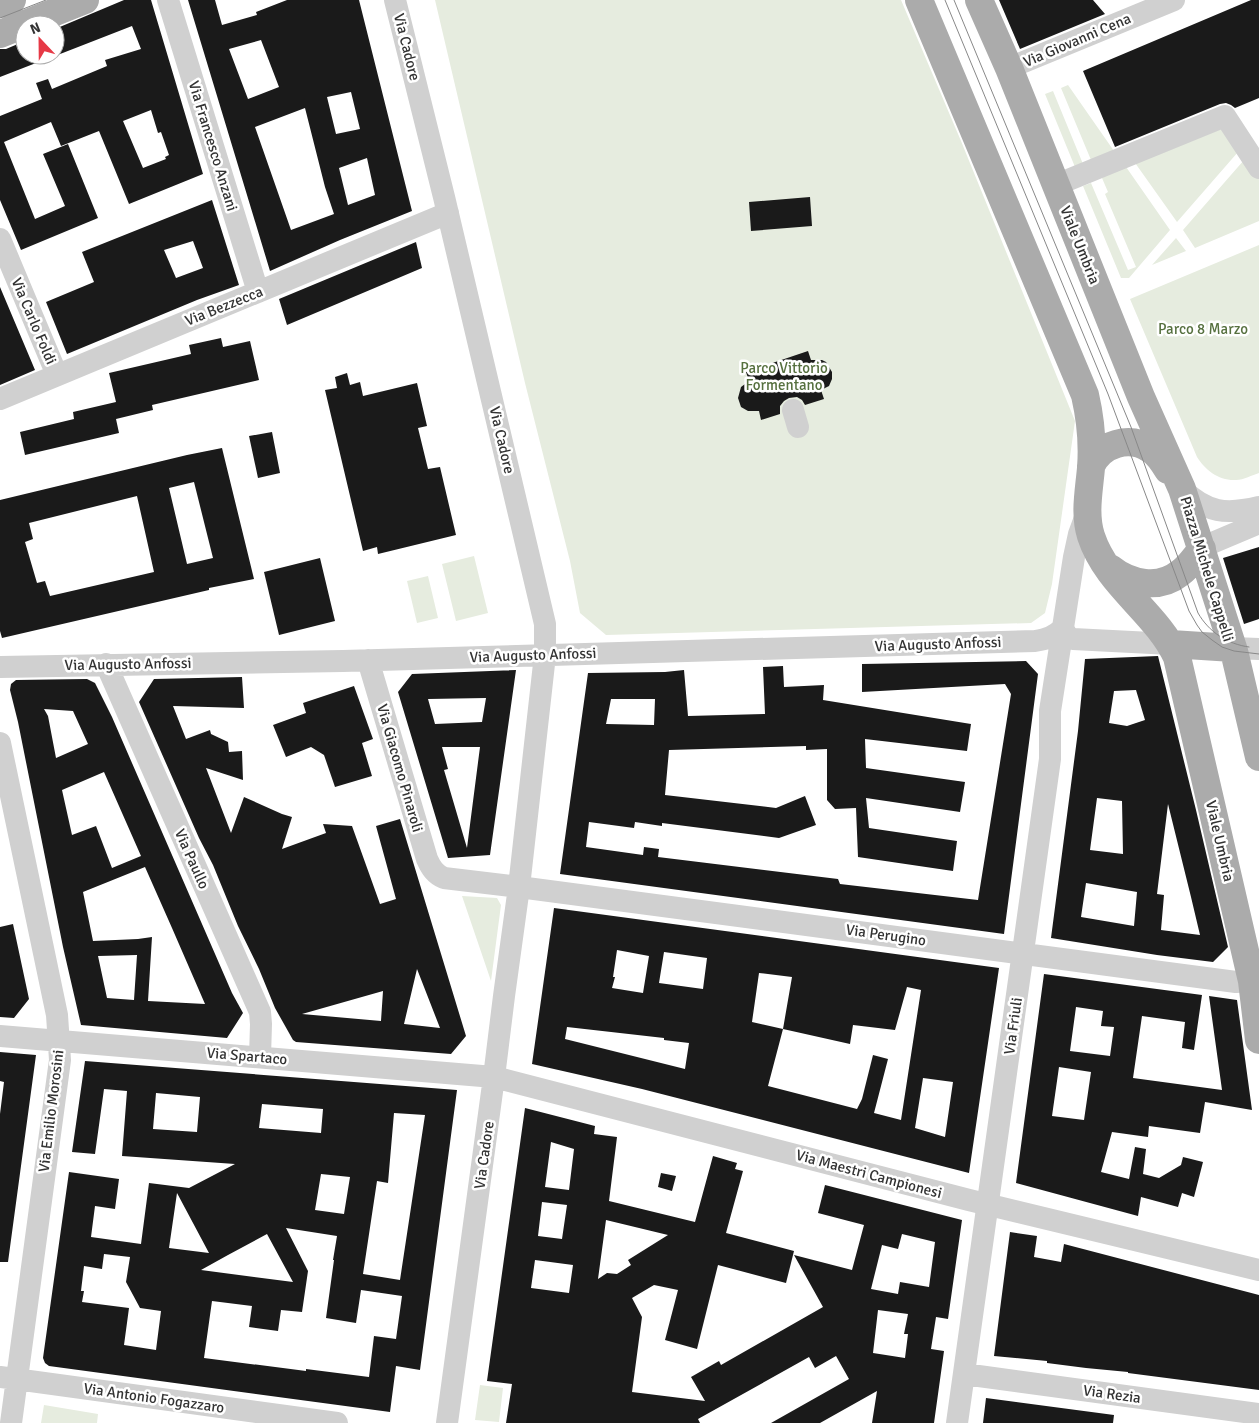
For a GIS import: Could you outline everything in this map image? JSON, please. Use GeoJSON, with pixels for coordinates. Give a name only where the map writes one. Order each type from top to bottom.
{"type":"FeatureCollection","features":[{"type":"Feature","properties":{"kind":"main road"},"geometry":{"type":"LineString","coordinates":[[0,4],[12,0]]}},
{"type":"Feature","properties":{"kind":"main road"},"geometry":{"type":"LineString","coordinates":[[0,34],[85,0]]}},
{"type":"Feature","properties":{"kind":"main road"},"geometry":{"type":"LineString","coordinates":[[919,0],[1085,395],[1092,436],[1086,515],[1092,539],[1114,578],[1148,615],[1171,644]]}},
{"type":"Feature","properties":{"kind":"main road","name":"Viale Umbria"},"geometry":{"type":"LineString","coordinates":[[979,0],[1009,68],[1141,397],[1182,489]]}},
{"type":"Feature","properties":{"kind":"main road"},"geometry":{"type":"LineString","coordinates":[[1091,456],[1098,455],[1108,447],[1116,444],[1126,442],[1138,444],[1155,453],[1182,489]]}},
{"type":"Feature","properties":{"kind":"main road","name":"Piazza Michele Cappelli"},"geometry":{"type":"LineString","coordinates":[[1171,644],[1246,648],[1202,549],[1182,489]]}},
{"type":"Feature","properties":{"kind":"main road"},"geometry":{"type":"LineString","coordinates":[[1100,556],[1108,567],[1119,576],[1134,582],[1150,583],[1166,580],[1179,574],[1202,549]]}},
{"type":"Feature","properties":{"kind":"main road","name":"Viale Umbria"},"geometry":{"type":"LineString","coordinates":[[1171,644],[1177,657],[1252,981],[1259,1040]]}},
{"type":"Feature","properties":{"kind":"main road"},"geometry":{"type":"LineString","coordinates":[[1246,648],[1259,757]]}},
{"type":"Feature","properties":{"kind":"street","name":"Via Francesco Anzani"},"geometry":{"type":"LineString","coordinates":[[168,0],[258,292]]}},
{"type":"Feature","properties":{"kind":"street","name":"Via Cadore"},"geometry":{"type":"LineString","coordinates":[[395,0],[448,213],[545,624],[544,655],[519,887],[447,1423]]}},
{"type":"Feature","properties":{"kind":"street","name":"Via Giovanni Cena"},"geometry":{"type":"LineString","coordinates":[[1009,68],[1174,0]]}},
{"type":"Feature","properties":{"kind":"street"},"geometry":{"type":"LineString","coordinates":[[1056,185],[1225,116],[1259,168]]}},
{"type":"Feature","properties":{"kind":"street","name":"Via Bezzecca"},"geometry":{"type":"LineString","coordinates":[[0,399],[448,213]]}},
{"type":"Feature","properties":{"kind":"street","name":"Via Carlo Foldi"},"geometry":{"type":"LineString","coordinates":[[0,239],[57,375]]}},
{"type":"Feature","properties":{"kind":"street"},"geometry":{"type":"LineString","coordinates":[[1182,489],[1199,504],[1217,510],[1239,511],[1259,507]]}},
{"type":"Feature","properties":{"kind":"street"},"geometry":{"type":"LineString","coordinates":[[1063,628],[1075,550],[1086,515]]}},
{"type":"Feature","properties":{"kind":"street"},"geometry":{"type":"LineString","coordinates":[[1202,549],[1259,523]]}},
{"type":"Feature","properties":{"kind":"street","name":"Via Augusto Anfossi"},"geometry":{"type":"LineString","coordinates":[[0,667],[368,660],[1035,641],[1049,638],[1063,628]]}},
{"type":"Feature","properties":{"kind":"street","name":"Piazza Michele Cappelli"},"geometry":{"type":"LineString","coordinates":[[1063,628],[1067,636],[1073,639],[1171,644]]}},
{"type":"Feature","properties":{"kind":"street","name":"Via Friuli"},"geometry":{"type":"LineString","coordinates":[[957,1423],[1050,759],[1050,711],[1063,628]]}},
{"type":"Feature","properties":{"kind":"street","name":"Via Giacomo Pinaroli"},"geometry":{"type":"LineString","coordinates":[[368,660],[431,868],[437,875],[444,878],[519,887]]}},
{"type":"Feature","properties":{"kind":"street","name":"Via Paullo"},"geometry":{"type":"LineString","coordinates":[[106,664],[260,1012],[260,1057]]}},
{"type":"Feature","properties":{"kind":"street","name":"Via Emilio Morosini"},"geometry":{"type":"LineString","coordinates":[[0,744],[57,1015],[60,1060],[8,1378],[11,1423]]}},
{"type":"Feature","properties":{"kind":"street","name":"Via Perugino"},"geometry":{"type":"LineString","coordinates":[[519,887],[1236,982],[1252,981]]}},
{"type":"Feature","properties":{"kind":"street","name":"Via Spartaco"},"geometry":{"type":"LineString","coordinates":[[0,1036],[494,1077]]}},
{"type":"Feature","properties":{"kind":"street","name":"Via Maestri Campionesi"},"geometry":{"type":"LineString","coordinates":[[494,1077],[987,1205],[1255,1264]]}},
{"type":"Feature","properties":{"kind":"street","name":"Via Rezia"},"geometry":{"type":"LineString","coordinates":[[964,1374],[1259,1414]]}},
{"type":"Feature","properties":{"kind":"street","name":"Via Antonio Fogazzaro"},"geometry":{"type":"LineString","coordinates":[[8,1378],[337,1423]]}},
{"type":"Feature","properties":{"kind":"green space","name":"Parco Vittorio Formentano"},"geometry":{"type":"Polygon","coordinates":[[[435,0],[901,0],[961,141],[1075,421],[1052,584],[1045,613],[1031,623],[606,635],[580,613],[570,561],[525,383],[435,0]]]}},
{"type":"Feature","properties":{"kind":"green space"},"geometry":{"type":"Polygon","coordinates":[[[1068,85],[1114,151],[1091,160],[1061,88],[1068,85]]]}},
{"type":"Feature","properties":{"kind":"green space"},"geometry":{"type":"Polygon","coordinates":[[[1053,91],[1083,164],[1075,167],[1045,94],[1053,91]]]}},
{"type":"Feature","properties":{"kind":"green space"},"geometry":{"type":"Polygon","coordinates":[[[1228,120],[1245,144],[1177,222],[1133,160],[1228,120]]]}},
{"type":"Feature","properties":{"kind":"green space"},"geometry":{"type":"Polygon","coordinates":[[[1251,152],[1259,164],[1259,221],[1195,248],[1183,230],[1251,152]]]}},
{"type":"Feature","properties":{"kind":"green space"},"geometry":{"type":"Polygon","coordinates":[[[1124,164],[1170,230],[1129,278],[1121,278],[1083,186],[1091,183],[1128,270],[1136,267],[1105,194],[1108,192],[1102,178],[1124,164]]]}},
{"type":"Feature","properties":{"kind":"green space"},"geometry":{"type":"Polygon","coordinates":[[[1176,238],[1186,251],[1152,265],[1176,238]]]}},
{"type":"Feature","properties":{"kind":"green space","name":"Parco 8 Marzo"},"geometry":{"type":"Polygon","coordinates":[[[1259,245],[1259,473],[1242,479],[1230,480],[1213,474],[1197,457],[1130,299],[1259,245]]]}},
{"type":"Feature","properties":{"kind":"green space"},"geometry":{"type":"Polygon","coordinates":[[[474,556],[488,613],[456,621],[442,564],[474,556]]]}},
{"type":"Feature","properties":{"kind":"green space"},"geometry":{"type":"Polygon","coordinates":[[[428,576],[438,618],[417,623],[407,581],[428,576]]]}},
{"type":"Feature","properties":{"kind":"green space"},"geometry":{"type":"Polygon","coordinates":[[[462,896],[497,898],[501,905],[491,981],[462,896]]]}},
{"type":"Feature","properties":{"kind":"green space"},"geometry":{"type":"Polygon","coordinates":[[[480,1385],[503,1388],[499,1422],[475,1420],[480,1385]]]}},
{"type":"Feature","properties":{"kind":"green space"},"geometry":{"type":"Polygon","coordinates":[[[44,1405],[98,1414],[97,1423],[41,1423],[44,1405]]]}},
{"type":"Feature","properties":{"kind":"building"},"geometry":{"type":"Polygon","coordinates":[[[124,0],[151,0],[203,174],[129,204],[99,131],[61,146],[51,122],[4,142],[35,219],[65,206],[43,154],[68,144],[98,218],[21,250],[0,200],[0,116],[42,99],[36,83],[48,79],[52,89],[107,66],[105,60],[141,49],[132,26],[65,52],[65,25],[124,0]],[[151,110],[123,121],[143,168],[166,159],[165,157],[169,155],[161,132],[158,133],[151,110]]]}},
{"type":"Feature","properties":{"kind":"building"},"geometry":{"type":"Polygon","coordinates":[[[188,0],[215,0],[222,25],[257,15],[256,12],[287,0],[359,0],[412,211],[270,271],[188,0]],[[261,40],[229,49],[248,99],[279,87],[261,40]],[[351,92],[327,97],[336,134],[360,129],[351,92]],[[305,108],[255,127],[291,230],[334,214],[325,187],[305,108]],[[367,158],[339,168],[348,205],[375,195],[367,158]]]}},
{"type":"Feature","properties":{"kind":"building"},"geometry":{"type":"Polygon","coordinates":[[[999,0],[1093,0],[1105,14],[1020,49],[999,0]]]}},
{"type":"Feature","properties":{"kind":"building"},"geometry":{"type":"Polygon","coordinates":[[[1251,0],[1259,0],[1259,98],[1235,108],[1226,103],[1220,104],[1115,147],[1083,71],[1251,0]]]}},
{"type":"Feature","properties":{"kind":"building"},"geometry":{"type":"Polygon","coordinates":[[[15,45],[15,65],[31,65],[0,77],[0,49],[15,45]]]}},
{"type":"Feature","properties":{"kind":"building"},"geometry":{"type":"Polygon","coordinates":[[[810,197],[812,226],[751,231],[749,202],[810,197]]]}},
{"type":"Feature","properties":{"kind":"building"},"geometry":{"type":"Polygon","coordinates":[[[212,200],[239,285],[197,300],[67,354],[46,302],[94,282],[82,252],[212,200]],[[193,241],[164,250],[176,278],[203,268],[193,241]]]}},
{"type":"Feature","properties":{"kind":"building"},"geometry":{"type":"Polygon","coordinates":[[[416,242],[422,268],[287,325],[279,299],[416,242]]]}},
{"type":"Feature","properties":{"kind":"building"},"geometry":{"type":"Polygon","coordinates":[[[0,287],[35,370],[0,385],[0,287]]]}},
{"type":"Feature","properties":{"kind":"building"},"geometry":{"type":"Polygon","coordinates":[[[221,338],[223,347],[250,341],[259,380],[152,405],[153,410],[116,419],[119,433],[25,455],[20,432],[74,419],[73,412],[116,402],[109,373],[191,354],[189,345],[221,338]]]}},
{"type":"Feature","properties":{"kind":"building"},"geometry":{"type":"Polygon","coordinates":[[[808,351],[811,360],[826,362],[832,372],[829,386],[821,390],[824,399],[805,405],[797,397],[789,398],[780,406],[780,414],[761,420],[759,411],[748,411],[741,407],[738,398],[741,387],[749,381],[746,372],[808,351]]]}},
{"type":"Feature","properties":{"kind":"building"},"geometry":{"type":"Polygon","coordinates":[[[347,373],[350,385],[360,382],[363,396],[417,383],[427,426],[418,428],[428,469],[440,467],[456,535],[378,554],[377,547],[363,551],[325,390],[337,388],[335,377],[347,373]]]}},
{"type":"Feature","properties":{"kind":"building"},"geometry":{"type":"Polygon","coordinates":[[[272,432],[280,473],[258,478],[249,436],[272,432]]]}},
{"type":"Feature","properties":{"kind":"building"},"geometry":{"type":"Polygon","coordinates":[[[222,448],[254,579],[2,638],[0,631],[0,500],[222,448]],[[194,482],[169,488],[187,564],[213,558],[194,482]],[[137,496],[29,523],[33,539],[25,542],[37,583],[45,581],[50,596],[154,572],[137,496]]]}},
{"type":"Feature","properties":{"kind":"building"},"geometry":{"type":"Polygon","coordinates":[[[1259,547],[1259,619],[1244,624],[1223,558],[1259,547]]]}},
{"type":"Feature","properties":{"kind":"building"},"geometry":{"type":"Polygon","coordinates":[[[320,558],[335,621],[279,635],[264,572],[320,558]]]}},
{"type":"Feature","properties":{"kind":"building"},"geometry":{"type":"Polygon","coordinates":[[[1158,656],[1228,947],[1213,962],[1051,938],[1078,731],[1085,659],[1158,656]],[[1136,690],[1114,691],[1109,723],[1127,726],[1145,720],[1136,690]],[[1097,798],[1090,850],[1123,854],[1122,801],[1097,798]],[[1168,804],[1157,894],[1164,895],[1161,930],[1200,935],[1168,804]],[[1086,883],[1081,917],[1134,926],[1137,892],[1086,883]]]}},
{"type":"Feature","properties":{"kind":"building"},"geometry":{"type":"Polygon","coordinates":[[[1026,661],[1038,674],[1004,934],[560,874],[588,673],[684,670],[688,716],[765,714],[763,667],[783,666],[784,687],[824,685],[823,700],[971,724],[967,751],[865,739],[866,768],[965,782],[960,812],[866,798],[869,828],[957,841],[953,871],[858,857],[856,808],[835,809],[827,800],[827,749],[806,750],[806,746],[669,750],[665,795],[776,808],[805,796],[816,825],[779,838],[662,823],[662,826],[635,822],[634,828],[589,822],[586,847],[643,855],[644,847],[659,849],[658,857],[838,879],[840,884],[978,900],[1011,694],[1005,684],[862,692],[862,664],[1026,661]],[[611,699],[606,724],[654,725],[655,699],[611,699]]]}},
{"type":"Feature","properties":{"kind":"building"},"geometry":{"type":"Polygon","coordinates":[[[516,670],[490,855],[448,858],[398,692],[412,674],[516,670]],[[486,698],[428,699],[435,724],[482,722],[486,698]],[[442,747],[448,769],[444,770],[467,848],[480,747],[442,747]]]}},
{"type":"Feature","properties":{"kind":"building"},"geometry":{"type":"Polygon","coordinates":[[[242,677],[244,708],[173,706],[186,739],[210,730],[211,734],[228,742],[229,752],[242,751],[243,780],[206,768],[231,833],[244,797],[292,817],[282,849],[326,833],[323,824],[352,826],[380,904],[396,899],[376,826],[400,819],[466,1036],[451,1054],[296,1042],[293,1040],[275,1008],[139,702],[154,679],[242,677]],[[417,969],[404,1024],[440,1028],[417,969]],[[383,991],[302,1014],[381,1021],[383,991]]]}},
{"type":"Feature","properties":{"kind":"building"},"geometry":{"type":"Polygon","coordinates":[[[87,679],[95,683],[112,717],[232,993],[243,1013],[227,1038],[81,1025],[10,690],[11,684],[16,680],[87,679]],[[44,709],[48,716],[56,758],[88,744],[73,711],[44,709]],[[104,772],[62,790],[72,835],[96,826],[112,868],[141,856],[104,772]],[[145,867],[83,892],[93,941],[152,937],[148,1001],[205,1004],[145,867]],[[137,955],[98,956],[107,998],[134,1000],[137,955]]]}},
{"type":"Feature","properties":{"kind":"building"},"geometry":{"type":"Polygon","coordinates":[[[354,686],[373,739],[362,743],[372,776],[335,787],[324,755],[311,747],[286,757],[273,725],[306,713],[303,703],[354,686]]]}},
{"type":"Feature","properties":{"kind":"building"},"geometry":{"type":"Polygon","coordinates":[[[554,908],[999,968],[969,1173],[642,1089],[532,1064],[554,908]],[[617,950],[613,977],[615,977],[612,988],[643,993],[649,956],[617,950]],[[664,952],[659,983],[703,989],[707,958],[664,952]],[[759,973],[752,1022],[783,1029],[792,977],[759,973]],[[907,987],[895,1030],[853,1025],[850,1044],[783,1029],[768,1086],[857,1109],[862,1099],[873,1055],[888,1059],[874,1113],[901,1120],[921,990],[907,987]],[[567,1027],[565,1039],[685,1069],[689,1043],[664,1040],[664,1038],[567,1027]],[[923,1078],[915,1128],[945,1137],[953,1082],[923,1078]]]}},
{"type":"Feature","properties":{"kind":"building"},"geometry":{"type":"Polygon","coordinates":[[[13,924],[29,999],[14,1018],[0,1017],[0,927],[13,924]]]}},
{"type":"Feature","properties":{"kind":"building"},"geometry":{"type":"Polygon","coordinates":[[[1044,974],[1202,995],[1194,1050],[1182,1048],[1185,1022],[1142,1016],[1133,1078],[1222,1090],[1209,996],[1237,1000],[1252,1110],[1205,1102],[1200,1133],[1149,1126],[1148,1137],[1112,1132],[1101,1172],[1129,1179],[1135,1147],[1146,1149],[1143,1174],[1159,1178],[1181,1165],[1183,1157],[1203,1162],[1194,1197],[1182,1193],[1178,1207],[1141,1197],[1138,1216],[1016,1183],[1044,974]],[[1076,1007],[1070,1051],[1110,1056],[1114,1027],[1101,1026],[1103,1011],[1076,1007]],[[1059,1067],[1052,1116],[1084,1120],[1091,1072],[1059,1067]]]}},
{"type":"Feature","properties":{"kind":"building"},"geometry":{"type":"Polygon","coordinates":[[[0,1052],[36,1055],[8,1262],[0,1262],[0,1114],[4,1082],[0,1081],[0,1052]]]}},
{"type":"Feature","properties":{"kind":"building"},"geometry":{"type":"Polygon","coordinates":[[[85,1061],[457,1090],[420,1370],[396,1366],[390,1412],[49,1366],[45,1363],[43,1358],[69,1172],[119,1179],[115,1209],[95,1206],[91,1237],[141,1244],[149,1183],[189,1188],[235,1164],[122,1156],[127,1091],[104,1089],[95,1154],[72,1152],[85,1061]],[[156,1093],[153,1129],[197,1132],[200,1097],[156,1093]],[[262,1104],[259,1128],[321,1133],[323,1109],[262,1104]],[[394,1113],[388,1183],[377,1181],[363,1274],[400,1280],[425,1115],[394,1113]],[[321,1174],[315,1210],[344,1214],[350,1177],[321,1174]],[[177,1193],[169,1248],[209,1253],[177,1193]],[[286,1228],[308,1271],[302,1312],[281,1310],[278,1331],[249,1327],[252,1306],[212,1301],[204,1358],[369,1377],[374,1336],[396,1339],[402,1296],[361,1290],[356,1323],[326,1318],[337,1236],[286,1228]],[[267,1234],[201,1270],[293,1282],[267,1234]],[[104,1254],[102,1269],[84,1266],[81,1291],[84,1291],[82,1302],[129,1308],[124,1345],[156,1350],[161,1311],[140,1308],[126,1282],[130,1257],[104,1254]]]}},
{"type":"Feature","properties":{"kind":"building"},"geometry":{"type":"Polygon","coordinates":[[[525,1108],[595,1126],[594,1134],[617,1137],[609,1201],[695,1222],[713,1156],[737,1163],[735,1169],[743,1171],[726,1233],[794,1251],[786,1283],[718,1265],[697,1349],[665,1340],[678,1290],[654,1285],[632,1298],[642,1317],[632,1392],[705,1401],[691,1377],[719,1361],[721,1365],[823,1307],[794,1255],[852,1270],[864,1225],[818,1213],[825,1185],[962,1220],[948,1319],[936,1317],[931,1349],[944,1351],[934,1423],[872,1423],[877,1391],[820,1423],[771,1423],[849,1379],[836,1356],[815,1368],[809,1357],[698,1419],[700,1423],[506,1423],[512,1384],[487,1381],[525,1108]],[[551,1142],[545,1187],[569,1190],[574,1149],[551,1142]],[[542,1202],[538,1236],[562,1239],[567,1205],[542,1202]],[[606,1220],[598,1279],[607,1273],[617,1274],[631,1265],[628,1260],[668,1235],[606,1220]],[[902,1234],[898,1249],[882,1245],[871,1289],[898,1294],[900,1282],[929,1287],[935,1242],[902,1234]],[[535,1260],[531,1288],[569,1293],[573,1265],[535,1260]],[[878,1310],[873,1353],[905,1358],[908,1334],[904,1334],[908,1314],[878,1310]]]}},
{"type":"Feature","properties":{"kind":"building"},"geometry":{"type":"Polygon","coordinates":[[[661,1173],[676,1176],[672,1191],[658,1187],[661,1173]]]}},
{"type":"Feature","properties":{"kind":"building"},"geometry":{"type":"Polygon","coordinates":[[[1010,1232],[1037,1236],[1034,1257],[1061,1262],[1064,1244],[1259,1295],[1259,1390],[1047,1363],[1047,1361],[994,1356],[1010,1232]]]}},
{"type":"Feature","properties":{"kind":"building"},"geometry":{"type":"Polygon","coordinates":[[[986,1398],[1114,1415],[1113,1423],[983,1423],[986,1398]]]}},
{"type":"Feature","properties":{"kind":"tram line"},"geometry":{"type":"LineString","coordinates":[[0,18],[46,0]]}},
{"type":"Feature","properties":{"kind":"tram line"},"geometry":{"type":"LineString","coordinates":[[945,0],[1108,394],[1189,611],[1202,632],[1222,647],[1234,651],[1259,654]]}},
{"type":"Feature","properties":{"kind":"tram line"},"geometry":{"type":"LineString","coordinates":[[954,0],[1131,427],[1198,613],[1202,620],[1219,636],[1233,643],[1249,647]]}}]}
